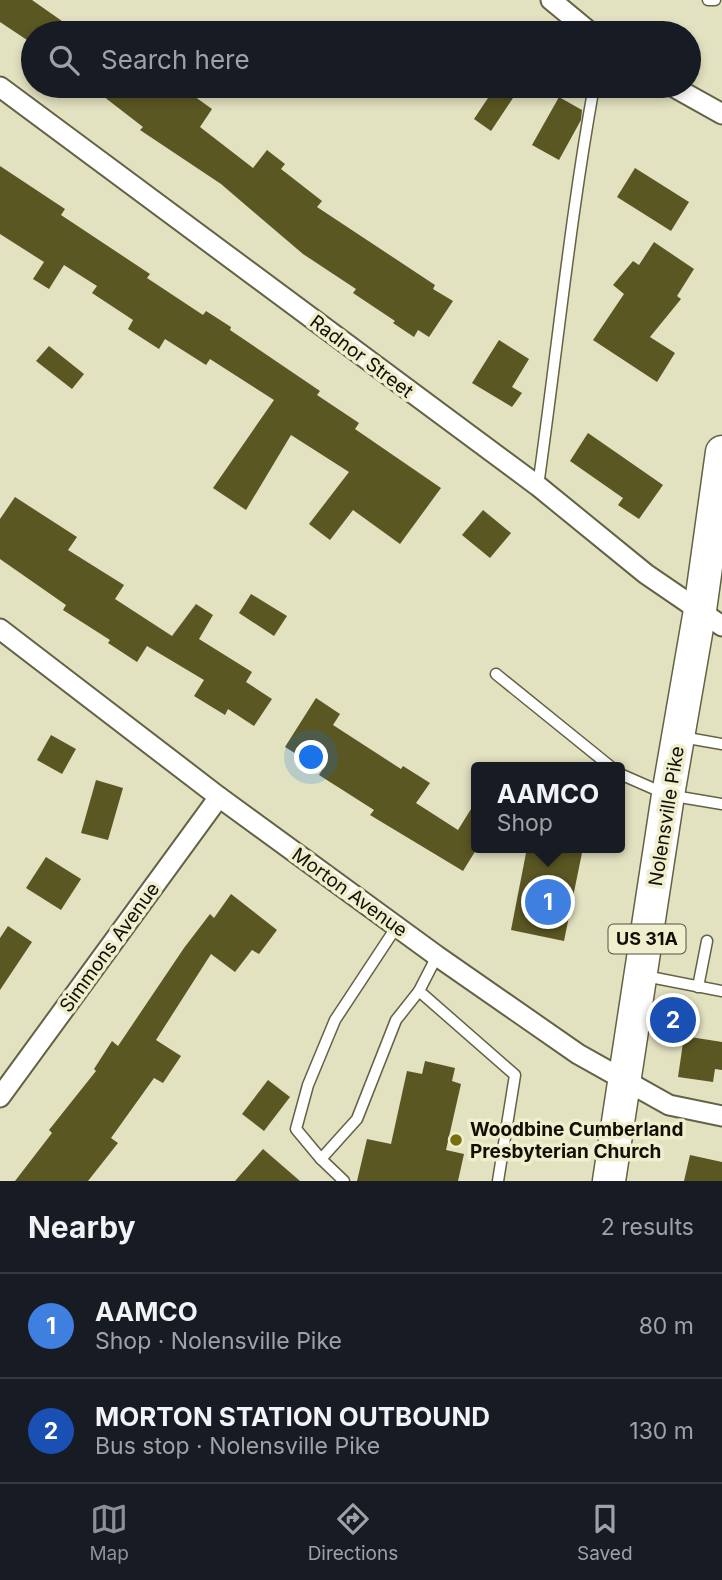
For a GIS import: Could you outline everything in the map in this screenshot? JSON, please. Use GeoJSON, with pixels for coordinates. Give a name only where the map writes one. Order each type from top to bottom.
{"type":"FeatureCollection","features":[{"type":"Feature","properties":{"kind":"main road","name":"Nolensville Pike"},"geometry":{"type":"LineString","coordinates":[[609,1181],[678,736],[711,618],[722,452]]}},
{"type":"Feature","properties":{"kind":"street"},"geometry":{"type":"LineString","coordinates":[[551,0],[576,21]]}},
{"type":"Feature","properties":{"kind":"street","name":"Radnor Street"},"geometry":{"type":"LineString","coordinates":[[0,88],[538,486],[646,574],[711,618]]}},
{"type":"Feature","properties":{"kind":"street"},"geometry":{"type":"LineString","coordinates":[[693,98],[722,114]]}},
{"type":"Feature","properties":{"kind":"street","name":"Morton Avenue"},"geometry":{"type":"LineString","coordinates":[[0,629],[219,797],[437,956],[578,1054],[669,1105],[722,1116]]}},
{"type":"Feature","properties":{"kind":"street","name":"Simmons Avenue"},"geometry":{"type":"LineString","coordinates":[[0,1097],[219,797]]}},
{"type":"Feature","properties":{"kind":"lane"},"geometry":{"type":"LineString","coordinates":[[708,0],[715,0]]}},
{"type":"Feature","properties":{"kind":"lane"},"geometry":{"type":"LineString","coordinates":[[538,486],[566,288],[577,181],[592,98]]}},
{"type":"Feature","properties":{"kind":"lane"},"geometry":{"type":"LineString","coordinates":[[496,674],[605,762]]}},
{"type":"Feature","properties":{"kind":"lane"},"geometry":{"type":"LineString","coordinates":[[678,736],[722,744]]}},
{"type":"Feature","properties":{"kind":"lane"},"geometry":{"type":"LineString","coordinates":[[625,776],[668,795],[722,804]]}},
{"type":"Feature","properties":{"kind":"lane"},"geometry":{"type":"LineString","coordinates":[[344,1181],[296,1129],[308,1085],[335,1020],[397,926]]}},
{"type":"Feature","properties":{"kind":"lane"},"geometry":{"type":"LineString","coordinates":[[698,987],[707,941]]}},
{"type":"Feature","properties":{"kind":"lane"},"geometry":{"type":"LineString","coordinates":[[321,1159],[357,1119],[396,1020],[419,991],[437,956]]}},
{"type":"Feature","properties":{"kind":"lane"},"geometry":{"type":"LineString","coordinates":[[642,975],[722,990]]}},
{"type":"Feature","properties":{"kind":"lane"},"geometry":{"type":"LineString","coordinates":[[419,991],[515,1075],[498,1181]]}},
{"type":"Feature","properties":{"kind":"building"},"geometry":{"type":"Polygon","coordinates":[[[0,0],[32,0],[62,21],[21,21],[21,36],[0,22],[0,0]]]}},
{"type":"Feature","properties":{"kind":"building"},"geometry":{"type":"Polygon","coordinates":[[[106,98],[197,98],[212,109],[200,127],[253,168],[267,150],[285,164],[281,169],[322,201],[317,207],[435,285],[433,289],[453,301],[429,337],[418,330],[414,337],[353,293],[356,289],[303,254],[221,184],[140,130],[143,127],[106,98]]]}},
{"type":"Feature","properties":{"kind":"building"},"geometry":{"type":"Polygon","coordinates":[[[488,98],[513,98],[491,131],[474,119],[488,98]]]}},
{"type":"Feature","properties":{"kind":"building"},"geometry":{"type":"Polygon","coordinates":[[[558,98],[582,110],[581,120],[559,160],[532,145],[558,98]]]}},
{"type":"Feature","properties":{"kind":"building"},"geometry":{"type":"Polygon","coordinates":[[[0,166],[65,209],[61,215],[150,274],[147,278],[203,315],[206,311],[231,327],[230,330],[320,391],[317,395],[359,423],[355,429],[441,488],[400,544],[353,510],[330,540],[309,524],[349,472],[291,435],[246,510],[213,488],[274,400],[210,359],[206,365],[165,339],[159,349],[128,329],[133,320],[92,293],[97,286],[64,265],[49,289],[33,279],[44,262],[0,234],[0,166]]]}},
{"type":"Feature","properties":{"kind":"building"},"geometry":{"type":"Polygon","coordinates":[[[635,168],[689,202],[671,231],[617,197],[635,168]]]}},
{"type":"Feature","properties":{"kind":"building"},"geometry":{"type":"Polygon","coordinates":[[[654,242],[694,269],[677,296],[681,299],[650,337],[675,353],[657,382],[593,340],[624,294],[613,285],[633,261],[639,265],[654,242]]]}},
{"type":"Feature","properties":{"kind":"building"},"geometry":{"type":"Polygon","coordinates":[[[499,340],[529,359],[512,387],[522,393],[512,407],[472,383],[499,340]]]}},
{"type":"Feature","properties":{"kind":"building"},"geometry":{"type":"Polygon","coordinates":[[[49,346],[84,374],[72,389],[36,361],[49,346]]]}},
{"type":"Feature","properties":{"kind":"building"},"geometry":{"type":"Polygon","coordinates":[[[588,433],[663,485],[639,519],[618,505],[623,498],[570,461],[588,433]]]}},
{"type":"Feature","properties":{"kind":"building"},"geometry":{"type":"Polygon","coordinates":[[[15,497],[77,537],[68,550],[124,585],[115,599],[172,636],[196,604],[213,615],[199,639],[252,672],[246,682],[272,699],[254,726],[228,709],[225,715],[194,696],[204,680],[147,646],[137,662],[108,643],[110,640],[63,610],[66,605],[0,559],[0,519],[15,497]]]}},
{"type":"Feature","properties":{"kind":"building"},"geometry":{"type":"Polygon","coordinates":[[[483,510],[511,533],[490,558],[462,535],[483,510]]]}},
{"type":"Feature","properties":{"kind":"building"},"geometry":{"type":"Polygon","coordinates":[[[251,594],[287,616],[274,636],[239,613],[251,594]]]}},
{"type":"Feature","properties":{"kind":"building"},"geometry":{"type":"Polygon","coordinates":[[[316,698],[340,714],[333,725],[401,769],[403,766],[430,783],[416,803],[458,830],[471,809],[471,853],[474,853],[463,871],[370,815],[374,810],[319,775],[322,770],[285,747],[316,698]]]}},
{"type":"Feature","properties":{"kind":"building"},"geometry":{"type":"Polygon","coordinates":[[[51,735],[76,749],[62,774],[37,760],[51,735]]]}},
{"type":"Feature","properties":{"kind":"building"},"geometry":{"type":"Polygon","coordinates":[[[96,780],[123,788],[108,840],[81,833],[96,780]]]}},
{"type":"Feature","properties":{"kind":"building"},"geometry":{"type":"Polygon","coordinates":[[[526,853],[582,853],[564,941],[511,930],[526,853]]]}},
{"type":"Feature","properties":{"kind":"building"},"geometry":{"type":"Polygon","coordinates":[[[46,857],[81,879],[61,910],[26,888],[46,857]]]}},
{"type":"Feature","properties":{"kind":"building"},"geometry":{"type":"Polygon","coordinates":[[[231,894],[277,930],[259,954],[252,950],[235,972],[211,954],[156,1040],[181,1056],[163,1083],[154,1078],[111,1138],[118,1143],[88,1181],[15,1181],[52,1133],[49,1130],[96,1071],[94,1069],[112,1041],[118,1046],[184,948],[210,914],[214,918],[231,894]]]}},
{"type":"Feature","properties":{"kind":"building"},"geometry":{"type":"Polygon","coordinates":[[[8,926],[32,942],[0,990],[0,938],[8,926]]]}},
{"type":"Feature","properties":{"kind":"building"},"geometry":{"type":"Polygon","coordinates":[[[684,1036],[722,1042],[722,1070],[715,1069],[713,1082],[678,1077],[684,1036]]]}},
{"type":"Feature","properties":{"kind":"building"},"geometry":{"type":"Polygon","coordinates":[[[425,1061],[455,1068],[452,1081],[461,1084],[446,1150],[464,1154],[458,1181],[357,1181],[367,1139],[391,1144],[407,1071],[422,1074],[425,1061]]]}},
{"type":"Feature","properties":{"kind":"building"},"geometry":{"type":"Polygon","coordinates":[[[268,1080],[290,1097],[264,1131],[242,1114],[268,1080]]]}},
{"type":"Feature","properties":{"kind":"building"},"geometry":{"type":"Polygon","coordinates":[[[263,1149],[300,1181],[235,1181],[263,1149]]]}},
{"type":"Feature","properties":{"kind":"building"},"geometry":{"type":"Polygon","coordinates":[[[690,1155],[722,1162],[722,1181],[684,1181],[690,1155]]]}},
{"type":"Feature","properties":{"kind":"place","name":"AAMCO"},"geometry":{"type":"Point","coordinates":[548,902]}},
{"type":"Feature","properties":{"kind":"place","name":"MORTON STATION OUTBOUND"},"geometry":{"type":"Point","coordinates":[673,1020]}},
{"type":"Feature","properties":{"kind":"place","name":"Woodbine Cumberland Presbyterian Church"},"geometry":{"type":"Point","coordinates":[456,1140]}}]}
